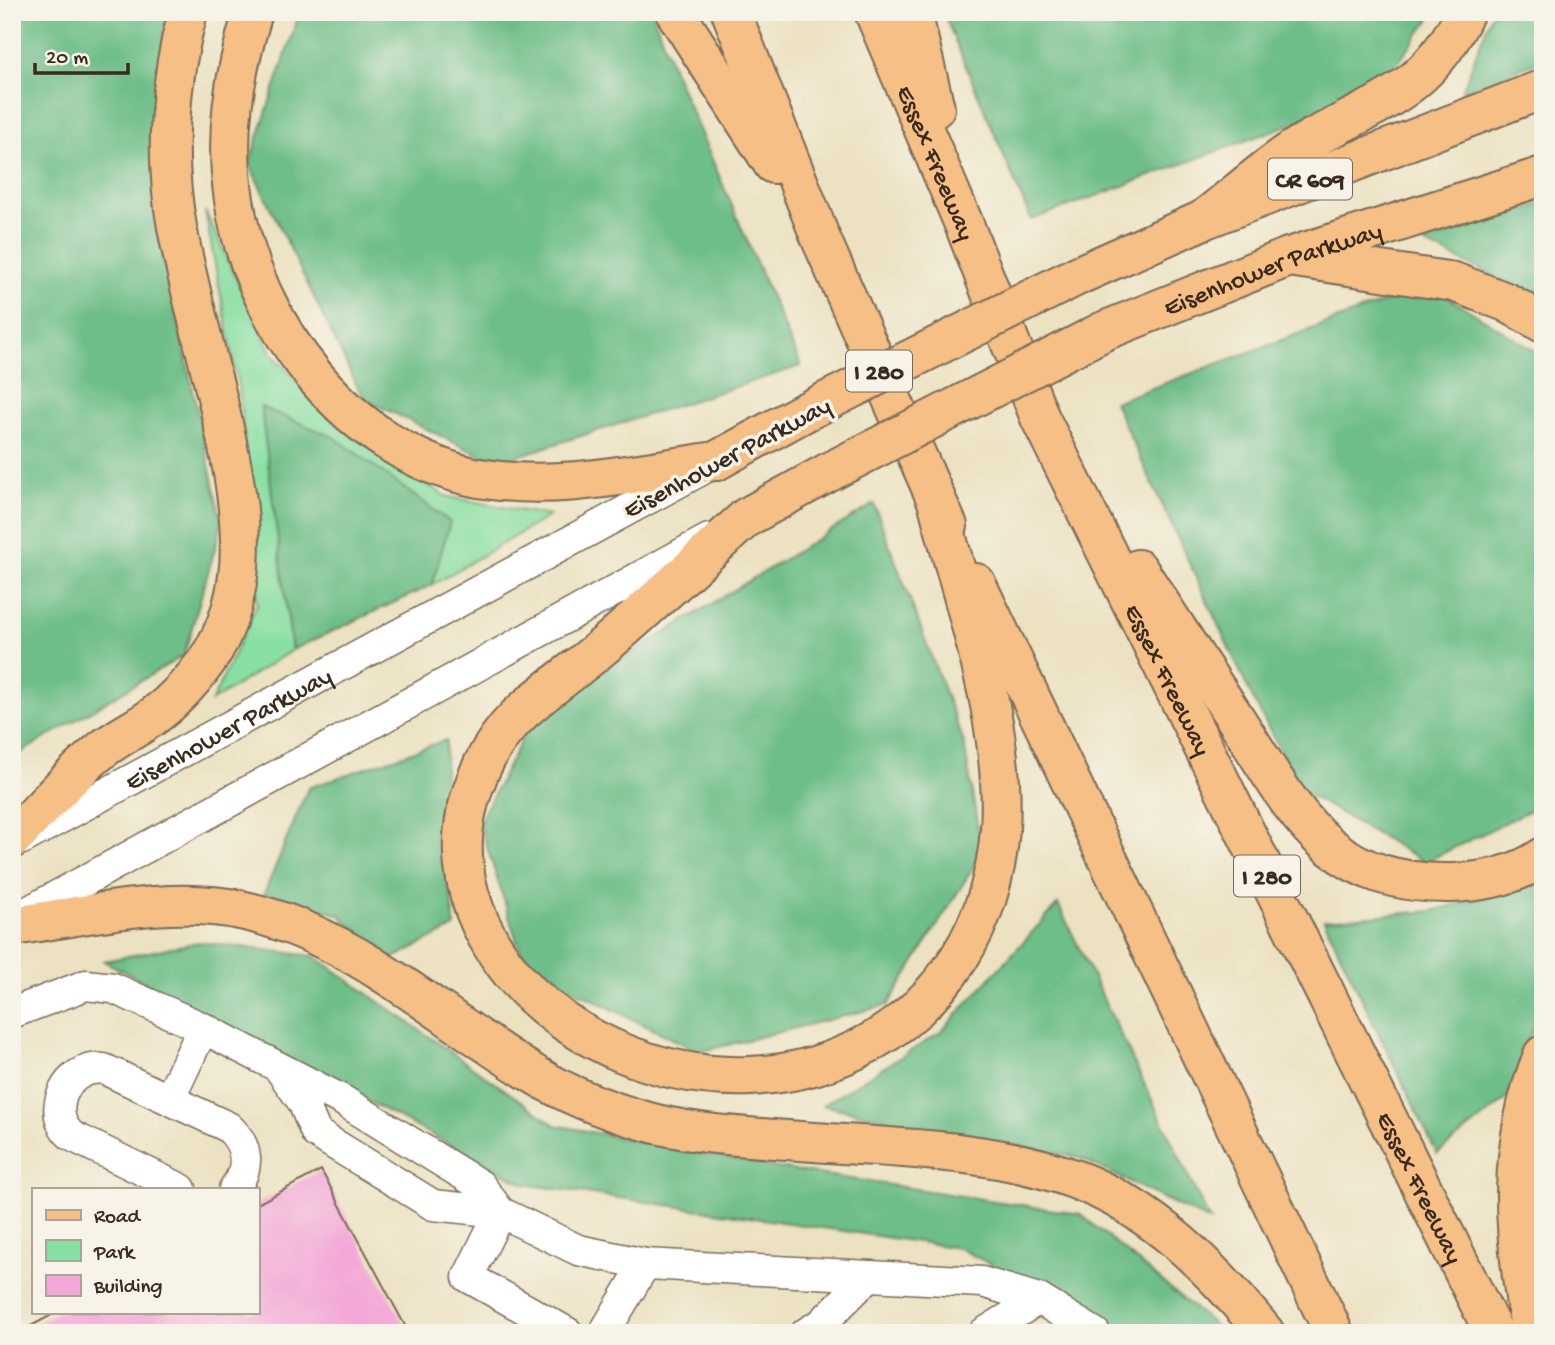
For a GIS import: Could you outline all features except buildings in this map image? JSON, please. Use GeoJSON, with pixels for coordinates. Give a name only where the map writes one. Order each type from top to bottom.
{"type":"FeatureCollection","features":[{"type":"Feature","properties":{"kind":"main road"},"geometry":{"type":"LineString","coordinates":[[12,842],[98,753],[156,715],[185,687],[207,660],[226,624],[241,560],[241,517],[234,475],[177,225],[171,179],[172,90],[178,48],[188,12]]}},
{"type":"Feature","properties":{"kind":"main road"},"geometry":{"type":"LineString","coordinates":[[253,12],[234,82],[230,118],[234,200],[243,243],[276,324],[324,386],[352,415],[401,448],[478,477],[568,482],[716,461]]}},
{"type":"Feature","properties":{"kind":"main road"},"geometry":{"type":"LineString","coordinates":[[675,12],[821,239]]}},
{"type":"Feature","properties":{"kind":"main road","name":"I 280"},"geometry":{"type":"LineString","coordinates":[[731,12],[821,239],[938,504],[1334,1333]]}},
{"type":"Feature","properties":{"kind":"main road","name":"Essex Freeway"},"geometry":{"type":"LineString","coordinates":[[874,12],[963,222],[1040,418],[1494,1333]]}},
{"type":"Feature","properties":{"kind":"main road"},"geometry":{"type":"LineString","coordinates":[[912,12],[963,222]]}},
{"type":"Feature","properties":{"kind":"main road"},"geometry":{"type":"LineString","coordinates":[[1203,220],[1309,140],[1373,110],[1408,87],[1439,55],[1465,12]]}},
{"type":"Feature","properties":{"kind":"main road","name":"Eisenhower Parkway"},"geometry":{"type":"LineString","coordinates":[[716,461],[803,414],[1079,275],[1203,220],[1543,89]]}},
{"type":"Feature","properties":{"kind":"main road","name":"Eisenhower Parkway"},"geometry":{"type":"LineString","coordinates":[[747,517],[1104,331],[1289,257],[1543,176]]}},
{"type":"Feature","properties":{"kind":"main road"},"geometry":{"type":"LineString","coordinates":[[1289,257],[1454,282],[1506,302],[1543,323]]}},
{"type":"Feature","properties":{"kind":"main road"},"geometry":{"type":"LineString","coordinates":[[1040,418],[1252,744],[1279,791],[1302,821],[1328,845],[1388,876],[1423,883],[1496,878],[1543,857]]}},
{"type":"Feature","properties":{"kind":"main road"},"geometry":{"type":"LineString","coordinates":[[747,517],[596,652],[525,706],[506,726],[490,749],[469,801],[462,856],[477,917],[493,949],[512,975],[542,1005],[581,1032],[640,1060],[671,1070],[738,1077],[779,1076],[812,1068],[850,1054],[879,1038],[911,1014],[936,988],[962,952],[983,910],[999,832],[1001,768],[991,713],[938,504]]}},
{"type":"Feature","properties":{"kind":"main road"},"geometry":{"type":"LineString","coordinates":[[12,926],[140,908],[242,910],[293,925],[341,948],[539,1077],[588,1102],[640,1120],[690,1132],[971,1156],[1025,1165],[1075,1179],[1119,1200],[1163,1228],[1235,1296],[1265,1333]]}},
{"type":"Feature","properties":{"kind":"main road"},"geometry":{"type":"LineString","coordinates":[[1531,1333],[1521,1280],[1515,1218],[1516,1169],[1527,1095],[1543,1055]]}},
{"type":"Feature","properties":{"kind":"street","name":"Eisenhower Parkway"},"geometry":{"type":"LineString","coordinates":[[12,842],[716,461]]}},
{"type":"Feature","properties":{"kind":"street","name":"Eisenhower Parkway"},"geometry":{"type":"LineString","coordinates":[[12,920],[747,517]]}},
{"type":"Feature","properties":{"kind":"street"},"geometry":{"type":"LineString","coordinates":[[12,1013],[86,985],[113,988],[203,1028],[281,1071],[342,1100],[480,1185],[500,1212]]}},
{"type":"Feature","properties":{"kind":"street"},"geometry":{"type":"LineString","coordinates":[[170,1098],[203,1028]]}},
{"type":"Feature","properties":{"kind":"street"},"geometry":{"type":"LineString","coordinates":[[179,1188],[72,1136],[61,1127],[57,1112],[69,1082],[78,1072],[90,1066],[104,1069],[228,1127],[238,1136],[246,1159],[234,1188]]}},
{"type":"Feature","properties":{"kind":"street"},"geometry":{"type":"LineString","coordinates":[[281,1071],[303,1102],[316,1133],[432,1205],[500,1212],[578,1250],[645,1264],[982,1282],[1039,1299],[1094,1333]]}},
{"type":"Feature","properties":{"kind":"street"},"geometry":{"type":"LineString","coordinates":[[500,1212],[468,1277],[568,1333]]}},
{"type":"Feature","properties":{"kind":"street"},"geometry":{"type":"LineString","coordinates":[[604,1333],[645,1264]]}},
{"type":"Feature","properties":{"kind":"street"},"geometry":{"type":"LineString","coordinates":[[807,1333],[821,1324],[869,1276]]}},
{"type":"Feature","properties":{"kind":"street"},"geometry":{"type":"LineString","coordinates":[[984,1333],[1039,1299]]}},
{"type":"Feature","properties":{"kind":"green space"},"geometry":{"type":"Polygon","coordinates":[[[12,12],[170,12],[152,201],[222,524],[184,655],[12,758],[12,12]]]}},
{"type":"Feature","properties":{"kind":"green space"},"geometry":{"type":"Polygon","coordinates":[[[300,12],[652,12],[675,74],[801,366],[496,463],[363,398],[249,164],[300,12]]]}},
{"type":"Feature","properties":{"kind":"green space"},"geometry":{"type":"Polygon","coordinates":[[[943,12],[1435,12],[1375,93],[1031,220],[943,12]]]}},
{"type":"Feature","properties":{"kind":"green space"},"geometry":{"type":"Polygon","coordinates":[[[1492,12],[1543,12],[1543,59],[1462,92],[1492,12]]]}},
{"type":"Feature","properties":{"kind":"green space"},"geometry":{"type":"Polygon","coordinates":[[[1543,203],[1543,307],[1518,287],[1423,243],[1543,203]]]}},
{"type":"Feature","properties":{"kind":"green space"},"geometry":{"type":"Polygon","coordinates":[[[205,211],[271,353],[333,421],[445,496],[549,516],[432,585],[449,522],[261,408],[292,650],[212,701],[257,604],[241,401],[205,211]]]}},
{"type":"Feature","properties":{"kind":"green space"},"geometry":{"type":"Polygon","coordinates":[[[1444,280],[1451,299],[1543,356],[1543,804],[1425,862],[1302,791],[1252,697],[1114,402],[1444,280]]]}},
{"type":"Feature","properties":{"kind":"green space"},"geometry":{"type":"Polygon","coordinates":[[[261,407],[334,437],[450,522],[432,585],[292,650],[261,407]]]}},
{"type":"Feature","properties":{"kind":"green space"},"geometry":{"type":"Polygon","coordinates":[[[874,504],[964,743],[982,853],[888,1005],[699,1052],[525,966],[479,822],[536,712],[874,504]]]}},
{"type":"Feature","properties":{"kind":"green space"},"geometry":{"type":"Polygon","coordinates":[[[446,740],[442,833],[455,927],[388,961],[340,915],[264,894],[308,788],[446,740]]]}},
{"type":"Feature","properties":{"kind":"green space"},"geometry":{"type":"Polygon","coordinates":[[[1543,882],[1543,1000],[1509,1097],[1437,1154],[1324,920],[1432,911],[1543,882]]]}},
{"type":"Feature","properties":{"kind":"green space"},"geometry":{"type":"Polygon","coordinates":[[[1058,904],[1210,1221],[1078,1157],[951,1134],[823,1105],[941,1032],[1058,904]]]}},
{"type":"Feature","properties":{"kind":"green space"},"geometry":{"type":"Polygon","coordinates":[[[199,942],[314,956],[555,1125],[778,1168],[1080,1214],[1224,1333],[1124,1333],[959,1248],[524,1184],[104,961],[199,942]]]}}]}
